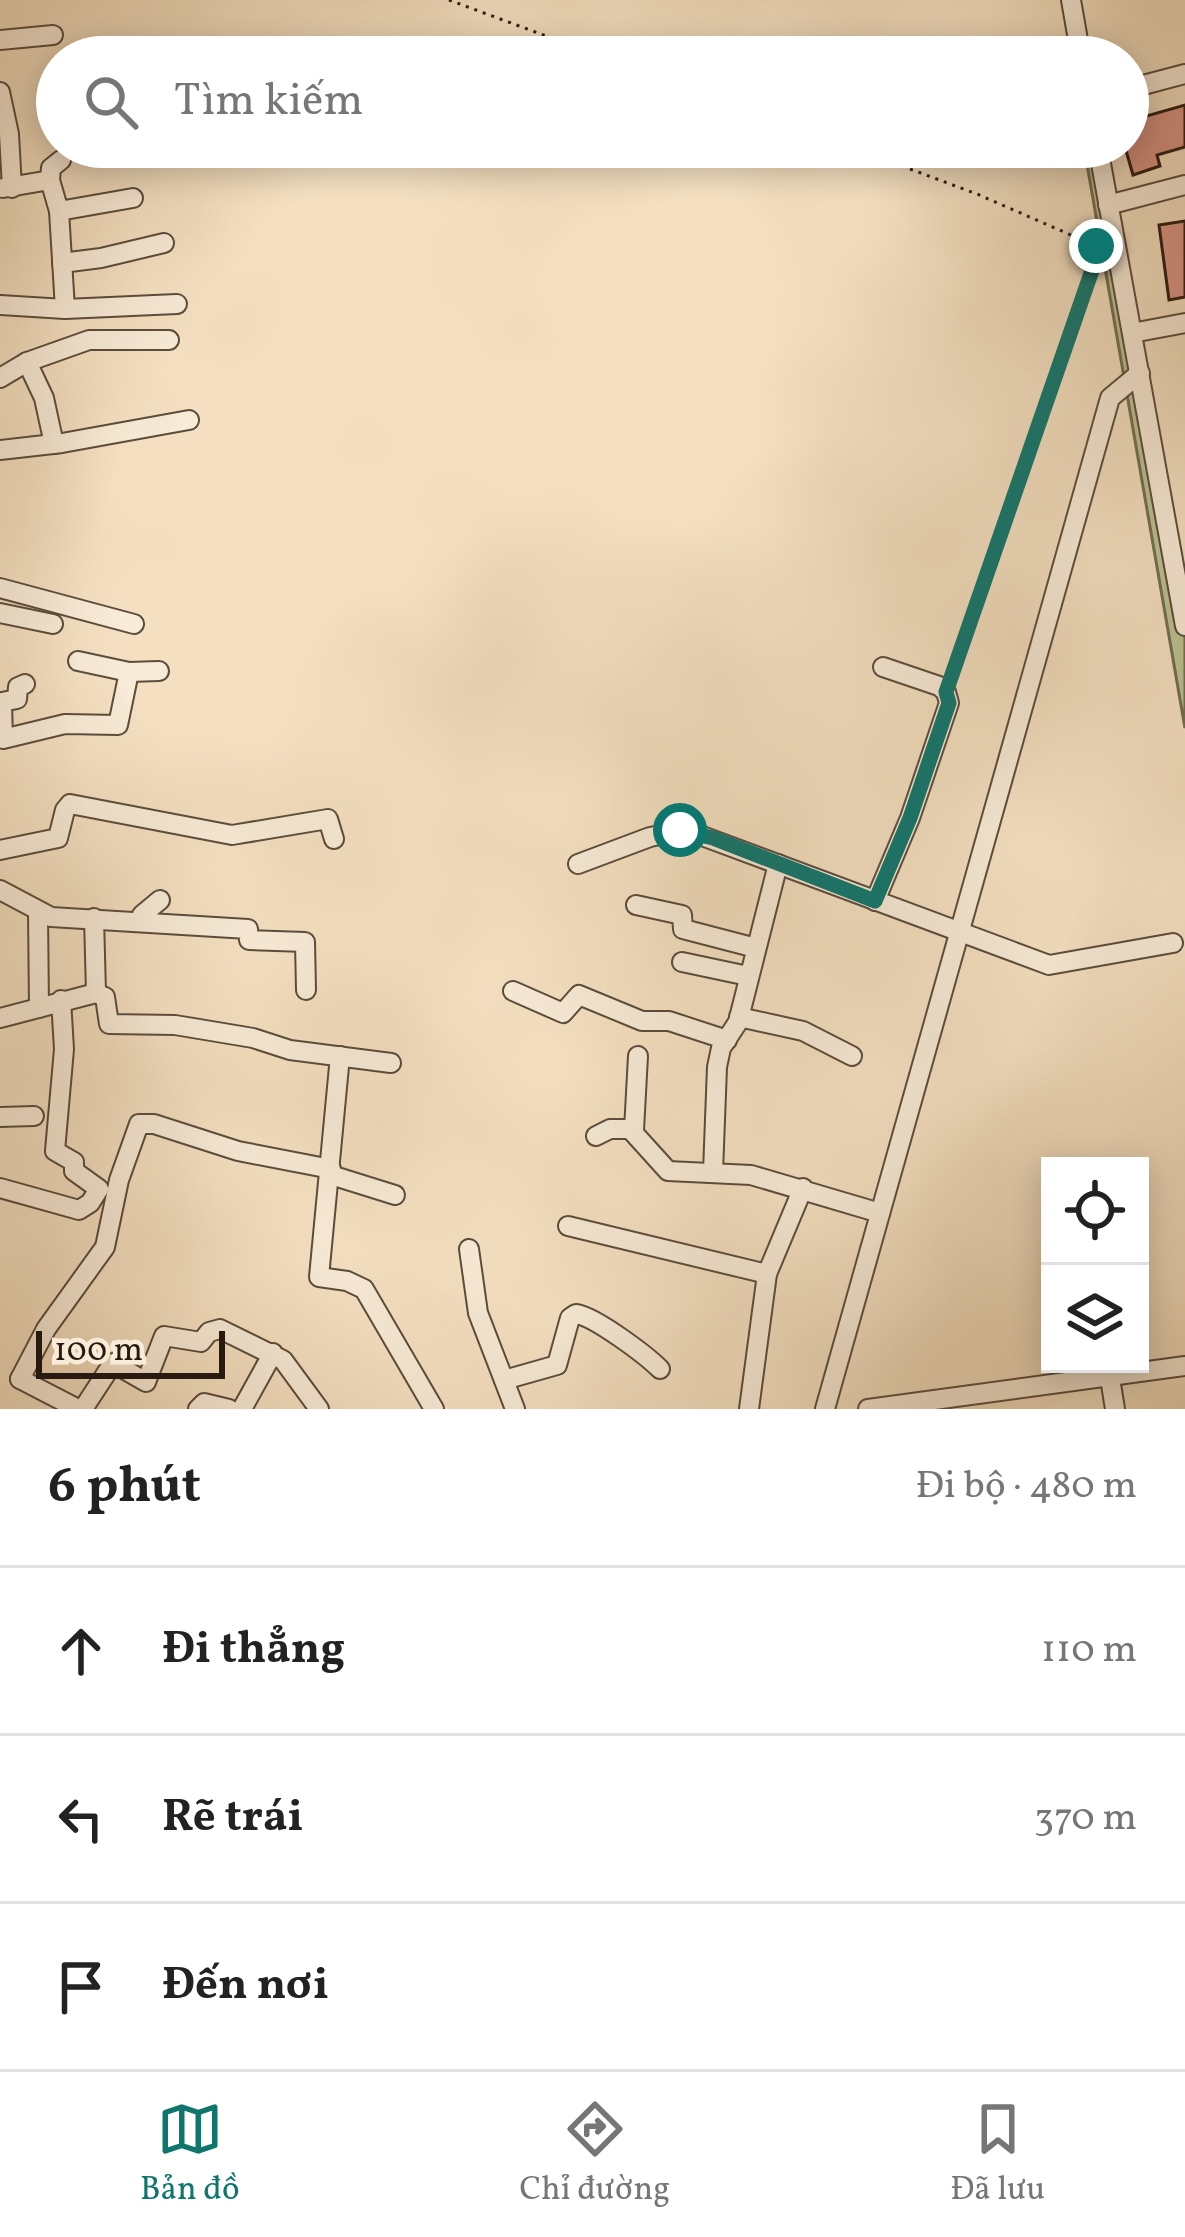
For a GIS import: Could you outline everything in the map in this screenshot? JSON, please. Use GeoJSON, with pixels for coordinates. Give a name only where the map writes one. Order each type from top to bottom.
{"type":"FeatureCollection","features":[{"type":"Feature","properties":{"kind":"street"},"geometry":{"type":"LineString","coordinates":[[1074,1],[1078,36]]}},
{"type":"Feature","properties":{"kind":"street"},"geometry":{"type":"LineString","coordinates":[[42,36],[52,35]]}},
{"type":"Feature","properties":{"kind":"street"},"geometry":{"type":"LineString","coordinates":[[0,40],[36,37]]}},
{"type":"Feature","properties":{"kind":"street"},"geometry":{"type":"LineString","coordinates":[[1149,83],[1185,74]]}},
{"type":"Feature","properties":{"kind":"street"},"geometry":{"type":"LineString","coordinates":[[0,92],[9,134],[6,188],[50,180]]}},
{"type":"Feature","properties":{"kind":"street"},"geometry":{"type":"LineString","coordinates":[[51,168],[59,212],[65,309]]}},
{"type":"Feature","properties":{"kind":"street"},"geometry":{"type":"LineString","coordinates":[[1102,168],[1180,577],[1185,626]]}},
{"type":"Feature","properties":{"kind":"street"},"geometry":{"type":"LineString","coordinates":[[1108,205],[1185,185]]}},
{"type":"Feature","properties":{"kind":"street"},"geometry":{"type":"LineString","coordinates":[[59,212],[133,198]]}},
{"type":"Feature","properties":{"kind":"street"},"geometry":{"type":"LineString","coordinates":[[62,263],[164,244]]}},
{"type":"Feature","properties":{"kind":"street"},"geometry":{"type":"LineString","coordinates":[[0,305],[65,309],[177,304]]}},
{"type":"Feature","properties":{"kind":"street"},"geometry":{"type":"LineString","coordinates":[[1132,333],[1185,323]]}},
{"type":"Feature","properties":{"kind":"street"},"geometry":{"type":"LineString","coordinates":[[0,379],[27,362],[100,337],[169,340]]}},
{"type":"Feature","properties":{"kind":"street"},"geometry":{"type":"LineString","coordinates":[[27,362],[44,398],[53,444]]}},
{"type":"Feature","properties":{"kind":"street"},"geometry":{"type":"LineString","coordinates":[[825,1409],[1110,398],[1140,373]]}},
{"type":"Feature","properties":{"kind":"street"},"geometry":{"type":"LineString","coordinates":[[0,450],[189,420]]}},
{"type":"Feature","properties":{"kind":"street"},"geometry":{"type":"LineString","coordinates":[[0,588],[134,624]]}},
{"type":"Feature","properties":{"kind":"street"},"geometry":{"type":"LineString","coordinates":[[0,613],[53,624]]}},
{"type":"Feature","properties":{"kind":"street"},"geometry":{"type":"LineString","coordinates":[[78,661],[129,672],[159,671]]}},
{"type":"Feature","properties":{"kind":"street"},"geometry":{"type":"LineString","coordinates":[[875,901],[949,703],[946,692],[934,683],[883,667]]}},
{"type":"Feature","properties":{"kind":"street"},"geometry":{"type":"LineString","coordinates":[[25,684],[18,687],[17,699],[2,702],[1,744],[65,724],[118,724],[129,672]]}},
{"type":"Feature","properties":{"kind":"street"},"geometry":{"type":"LineString","coordinates":[[0,850],[58,838],[70,804],[232,835],[328,819],[334,839]]}},
{"type":"Feature","properties":{"kind":"street"},"geometry":{"type":"LineString","coordinates":[[578,864],[680,830],[713,838],[1053,965],[1173,943]]}},
{"type":"Feature","properties":{"kind":"street"},"geometry":{"type":"LineString","coordinates":[[713,1172],[714,1085],[721,1048],[739,1017],[778,863]]}},
{"type":"Feature","properties":{"kind":"street"},"geometry":{"type":"LineString","coordinates":[[0,890],[51,917],[248,929],[249,940],[304,942],[305,990]]}},
{"type":"Feature","properties":{"kind":"street"},"geometry":{"type":"LineString","coordinates":[[141,922],[142,915],[160,900]]}},
{"type":"Feature","properties":{"kind":"street"},"geometry":{"type":"LineString","coordinates":[[636,905],[682,915],[683,928],[756,948]]}},
{"type":"Feature","properties":{"kind":"street"},"geometry":{"type":"LineString","coordinates":[[38,913],[40,1008]]}},
{"type":"Feature","properties":{"kind":"street"},"geometry":{"type":"LineString","coordinates":[[94,918],[96,993]]}},
{"type":"Feature","properties":{"kind":"street"},"geometry":{"type":"LineString","coordinates":[[682,962],[748,976]]}},
{"type":"Feature","properties":{"kind":"street"},"geometry":{"type":"LineString","coordinates":[[513,991],[563,1013],[579,995],[642,1022],[669,1021],[727,1040]]}},
{"type":"Feature","properties":{"kind":"street"},"geometry":{"type":"LineString","coordinates":[[0,1018],[96,993],[105,997],[109,1024],[176,1025],[253,1038],[280,1048],[391,1064]]}},
{"type":"Feature","properties":{"kind":"street"},"geometry":{"type":"LineString","coordinates":[[0,1188],[75,1210],[90,1203],[99,1189],[56,1150],[64,1048],[61,1000]]}},
{"type":"Feature","properties":{"kind":"street"},"geometry":{"type":"LineString","coordinates":[[739,1017],[803,1031],[852,1056]]}},
{"type":"Feature","properties":{"kind":"street"},"geometry":{"type":"LineString","coordinates":[[340,1056],[319,1277],[347,1280],[364,1289],[434,1409]]}},
{"type":"Feature","properties":{"kind":"street"},"geometry":{"type":"LineString","coordinates":[[638,1056],[634,1130],[665,1169],[751,1175],[880,1214]]}},
{"type":"Feature","properties":{"kind":"street"},"geometry":{"type":"LineString","coordinates":[[0,1117],[34,1116]]}},
{"type":"Feature","properties":{"kind":"street"},"geometry":{"type":"LineString","coordinates":[[319,1409],[290,1367],[273,1353],[220,1329],[209,1332],[201,1342],[164,1336],[146,1382],[113,1363],[80,1409],[10,1382],[105,1247],[118,1180],[141,1123],[331,1172],[394,1195]]}},
{"type":"Feature","properties":{"kind":"street"},"geometry":{"type":"LineString","coordinates":[[596,1136],[610,1129],[634,1130]]}},
{"type":"Feature","properties":{"kind":"street"},"geometry":{"type":"LineString","coordinates":[[749,1409],[767,1274],[803,1188]]}},
{"type":"Feature","properties":{"kind":"street"},"geometry":{"type":"LineString","coordinates":[[568,1226],[767,1274]]}},
{"type":"Feature","properties":{"kind":"street"},"geometry":{"type":"LineString","coordinates":[[469,1249],[478,1312],[515,1409]]}},
{"type":"Feature","properties":{"kind":"street"},"geometry":{"type":"LineString","coordinates":[[504,1380],[556,1365],[575,1314],[587,1316],[660,1369]]}},
{"type":"Feature","properties":{"kind":"street"},"geometry":{"type":"LineString","coordinates":[[242,1409],[273,1353]]}},
{"type":"Feature","properties":{"kind":"street"},"geometry":{"type":"LineString","coordinates":[[868,1409],[924,1406],[1185,1366]]}},
{"type":"Feature","properties":{"kind":"street"},"geometry":{"type":"LineString","coordinates":[[1110,1378],[1115,1409]]}},
{"type":"Feature","properties":{"kind":"street"},"geometry":{"type":"LineString","coordinates":[[198,1409],[204,1403],[230,1409]]}},
{"type":"Feature","properties":{"kind":"path"},"geometry":{"type":"LineString","coordinates":[[449,0],[546,36]]}},
{"type":"Feature","properties":{"kind":"path"},"geometry":{"type":"LineString","coordinates":[[906,168],[1096,246],[1097,256],[946,692]]}},
{"type":"Feature","properties":{"kind":"green space"},"geometry":{"type":"Polygon","coordinates":[[[1088,168],[1102,168],[1185,631],[1185,728],[1088,168]]]}},
{"type":"Feature","properties":{"kind":"building"},"geometry":{"type":"Polygon","coordinates":[[[1185,105],[1185,147],[1157,155],[1160,166],[1133,175],[1131,168],[1149,168],[1149,115],[1185,105]]]}},
{"type":"Feature","properties":{"kind":"building"},"geometry":{"type":"Polygon","coordinates":[[[1185,221],[1185,297],[1169,300],[1159,225],[1185,221]]]}},
{"type":"Feature","properties":{"kind":"route"},"geometry":{"type":"LineString","coordinates":[[680,830],[713,838],[875,901],[910,818],[949,703],[946,692],[1097,256],[1096,246]]}}]}
